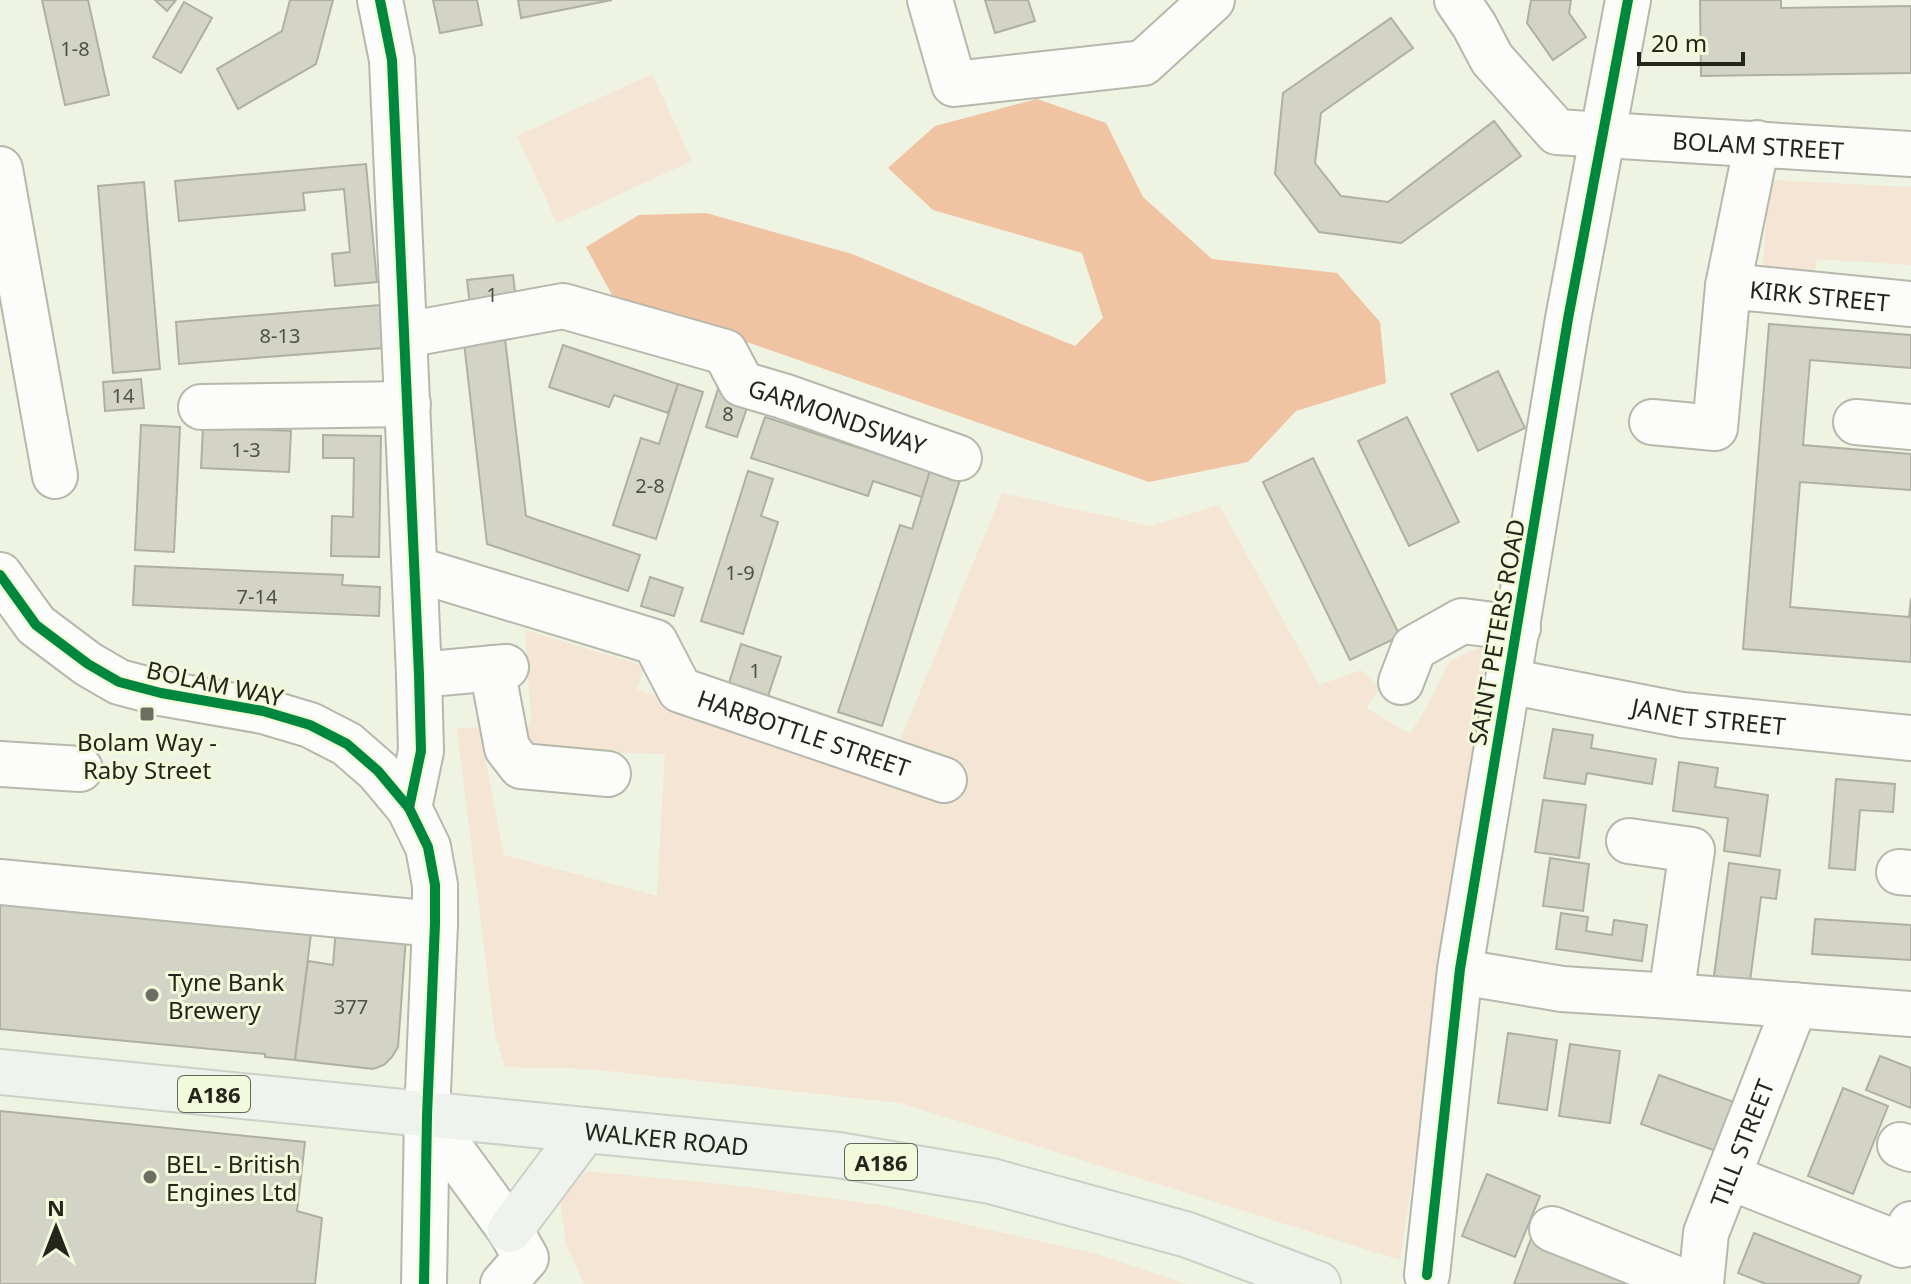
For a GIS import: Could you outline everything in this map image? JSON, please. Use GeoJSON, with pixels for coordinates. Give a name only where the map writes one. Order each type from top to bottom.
{"type":"FeatureCollection","features":[{"type":"Feature","properties":{"kind":"main road","name":"WALKER ROAD"},"geometry":{"type":"LineString","coordinates":[[0,1072],[838,1155],[991,1181],[1188,1235],[1318,1284]]}},
{"type":"Feature","properties":{"kind":"main road"},"geometry":{"type":"LineString","coordinates":[[513,1257],[585,1130]]}},
{"type":"Feature","properties":{"kind":"street"},"geometry":{"type":"LineString","coordinates":[[380,0],[392,60],[419,675],[421,751],[409,808]]}},
{"type":"Feature","properties":{"kind":"street"},"geometry":{"type":"LineString","coordinates":[[930,0],[954,84],[1143,63],[1212,0]]}},
{"type":"Feature","properties":{"kind":"street","name":"BOLAM STREET"},"geometry":{"type":"LineString","coordinates":[[1457,0],[1492,59],[1557,132],[1911,154]]}},
{"type":"Feature","properties":{"kind":"street","name":"SAINT PETERS ROAD"},"geometry":{"type":"LineString","coordinates":[[1427,1275],[1460,969],[1568,319],[1628,0]]}},
{"type":"Feature","properties":{"kind":"street","name":"KIRK STREET"},"geometry":{"type":"LineString","coordinates":[[1652,422],[1715,428],[1728,286],[1757,143]]}},
{"type":"Feature","properties":{"kind":"street"},"geometry":{"type":"LineString","coordinates":[[0,169],[55,476]]}},
{"type":"Feature","properties":{"kind":"street","name":"KIRK STREET"},"geometry":{"type":"LineString","coordinates":[[1728,286],[1911,304]]}},
{"type":"Feature","properties":{"kind":"street","name":"GARMONDSWAY"},"geometry":{"type":"LineString","coordinates":[[405,335],[563,306],[725,352],[742,384],[959,458]]}},
{"type":"Feature","properties":{"kind":"street"},"geometry":{"type":"LineString","coordinates":[[201,407],[408,404]]}},
{"type":"Feature","properties":{"kind":"street"},"geometry":{"type":"LineString","coordinates":[[1856,422],[1911,427]]}},
{"type":"Feature","properties":{"kind":"street","name":"HARBOTTLE STREET"},"geometry":{"type":"LineString","coordinates":[[415,569],[655,642],[680,690],[944,780]]}},
{"type":"Feature","properties":{"kind":"street","name":"BOLAM WAY"},"geometry":{"type":"LineString","coordinates":[[0,575],[36,625],[88,664],[119,682],[161,693],[263,711],[310,725],[347,744],[378,771],[409,808],[428,847],[435,885],[424,1284]]}},
{"type":"Feature","properties":{"kind":"street"},"geometry":{"type":"LineString","coordinates":[[1401,682],[1414,648],[1462,621],[1518,628]]}},
{"type":"Feature","properties":{"kind":"street"},"geometry":{"type":"LineString","coordinates":[[419,675],[499,667],[507,748],[521,766],[608,774]]}},
{"type":"Feature","properties":{"kind":"street","name":"JANET STREET"},"geometry":{"type":"LineString","coordinates":[[1508,681],[1682,715],[1911,738]]}},
{"type":"Feature","properties":{"kind":"street"},"geometry":{"type":"LineString","coordinates":[[0,764],[80,769]]}},
{"type":"Feature","properties":{"kind":"street"},"geometry":{"type":"LineString","coordinates":[[1629,841],[1692,850],[1671,996]]}},
{"type":"Feature","properties":{"kind":"street"},"geometry":{"type":"LineString","coordinates":[[0,882],[435,924]]}},
{"type":"Feature","properties":{"kind":"street"},"geometry":{"type":"LineString","coordinates":[[1473,974],[1562,989],[1911,1014]]}},
{"type":"Feature","properties":{"kind":"street","name":"TILL STREET"},"geometry":{"type":"LineString","coordinates":[[1701,1284],[1706,1233],[1795,1005]]}},
{"type":"Feature","properties":{"kind":"street"},"geometry":{"type":"LineString","coordinates":[[427,1116],[513,1257]]}},
{"type":"Feature","properties":{"kind":"street"},"geometry":{"type":"LineString","coordinates":[[1729,1177],[1902,1245],[1911,1224]]}},
{"type":"Feature","properties":{"kind":"street"},"geometry":{"type":"LineString","coordinates":[[1552,1229],[1689,1284]]}},
{"type":"Feature","properties":{"kind":"shaded area"},"geometry":{"type":"Polygon","coordinates":[[[652,74],[692,161],[557,223],[517,136],[652,74]]]}},
{"type":"Feature","properties":{"kind":"shaded area"},"geometry":{"type":"Polygon","coordinates":[[[1037,99],[1106,123],[1143,197],[1212,259],[1337,273],[1380,322],[1386,383],[1296,411],[1248,462],[1149,482],[612,295],[586,247],[639,215],[706,213],[852,254],[1075,346],[1103,318],[1082,253],[933,210],[888,168],[935,126],[1037,99]]]}},
{"type":"Feature","properties":{"kind":"shaded area"},"geometry":{"type":"Polygon","coordinates":[[[1770,180],[1911,187],[1911,265],[1817,259],[1814,273],[1762,270],[1770,180]]]}},
{"type":"Feature","properties":{"kind":"shaded area"},"geometry":{"type":"Polygon","coordinates":[[[1002,493],[1151,526],[1219,505],[1319,685],[1361,670],[1380,689],[1366,708],[1410,734],[1450,661],[1492,642],[1400,1260],[900,1103],[590,1069],[505,1067],[495,1034],[457,728],[495,727],[507,748],[483,748],[504,855],[657,896],[665,754],[522,750],[531,718],[525,630],[645,666],[637,689],[949,802],[960,767],[899,743],[1002,493]]]}},
{"type":"Feature","properties":{"kind":"shaded area"},"geometry":{"type":"Polygon","coordinates":[[[586,1171],[732,1185],[886,1206],[1096,1254],[1186,1284],[584,1284],[566,1244],[560,1201],[586,1171]]]}},
{"type":"Feature","properties":{"kind":"building"},"geometry":{"type":"Polygon","coordinates":[[[42,0],[88,0],[109,95],[65,105],[42,0]]]}},
{"type":"Feature","properties":{"kind":"building"},"geometry":{"type":"Polygon","coordinates":[[[155,0],[176,0],[167,11],[155,0]]]}},
{"type":"Feature","properties":{"kind":"building"},"geometry":{"type":"Polygon","coordinates":[[[290,0],[333,0],[316,64],[238,109],[217,69],[282,31],[290,0]]]}},
{"type":"Feature","properties":{"kind":"building"},"geometry":{"type":"Polygon","coordinates":[[[433,0],[477,0],[482,25],[440,33],[433,0]]]}},
{"type":"Feature","properties":{"kind":"building"},"geometry":{"type":"Polygon","coordinates":[[[518,0],[612,0],[521,18],[518,0]]]}},
{"type":"Feature","properties":{"kind":"building"},"geometry":{"type":"Polygon","coordinates":[[[985,0],[1028,0],[1035,21],[995,33],[985,0]]]}},
{"type":"Feature","properties":{"kind":"building"},"geometry":{"type":"Polygon","coordinates":[[[1531,0],[1571,0],[1569,13],[1586,37],[1553,60],[1527,23],[1531,0]]]}},
{"type":"Feature","properties":{"kind":"building"},"geometry":{"type":"Polygon","coordinates":[[[1700,0],[1781,0],[1781,8],[1911,6],[1911,73],[1701,76],[1700,0]]]}},
{"type":"Feature","properties":{"kind":"building"},"geometry":{"type":"Polygon","coordinates":[[[184,2],[212,18],[181,73],[153,57],[184,2]]]}},
{"type":"Feature","properties":{"kind":"building"},"geometry":{"type":"Polygon","coordinates":[[[1391,18],[1413,48],[1321,113],[1315,163],[1341,196],[1388,202],[1494,121],[1521,156],[1401,243],[1319,232],[1275,174],[1283,93],[1391,18]]]}},
{"type":"Feature","properties":{"kind":"building"},"geometry":{"type":"Polygon","coordinates":[[[366,164],[377,282],[335,286],[332,254],[350,252],[344,189],[303,193],[305,210],[179,221],[175,181],[366,164]]]}},
{"type":"Feature","properties":{"kind":"building"},"geometry":{"type":"Polygon","coordinates":[[[144,182],[160,369],[113,373],[98,186],[144,182]]]}},
{"type":"Feature","properties":{"kind":"building"},"geometry":{"type":"Polygon","coordinates":[[[513,275],[517,308],[471,313],[467,280],[513,275]]]}},
{"type":"Feature","properties":{"kind":"building"},"geometry":{"type":"Polygon","coordinates":[[[380,305],[383,348],[179,364],[176,322],[380,305]]]}},
{"type":"Feature","properties":{"kind":"building"},"geometry":{"type":"Polygon","coordinates":[[[1769,324],[1911,335],[1911,368],[1810,360],[1803,445],[1911,454],[1911,490],[1800,482],[1790,607],[1909,617],[1911,598],[1911,662],[1743,649],[1769,324]]]}},
{"type":"Feature","properties":{"kind":"building"},"geometry":{"type":"Polygon","coordinates":[[[504,330],[526,516],[640,555],[628,591],[487,544],[463,334],[504,330]]]}},
{"type":"Feature","properties":{"kind":"building"},"geometry":{"type":"Polygon","coordinates":[[[563,345],[678,384],[668,413],[614,395],[609,407],[549,387],[563,345]]]}},
{"type":"Feature","properties":{"kind":"building"},"geometry":{"type":"Polygon","coordinates":[[[1498,371],[1525,428],[1478,451],[1451,394],[1498,371]]]}},
{"type":"Feature","properties":{"kind":"building"},"geometry":{"type":"Polygon","coordinates":[[[141,379],[144,408],[105,411],[103,382],[141,379]]]}},
{"type":"Feature","properties":{"kind":"building"},"geometry":{"type":"Polygon","coordinates":[[[678,384],[703,392],[656,539],[613,525],[641,438],[659,444],[678,384]]]}},
{"type":"Feature","properties":{"kind":"building"},"geometry":{"type":"Polygon","coordinates":[[[718,389],[750,399],[737,437],[706,427],[718,389]]]}},
{"type":"Feature","properties":{"kind":"building"},"geometry":{"type":"Polygon","coordinates":[[[765,417],[930,471],[922,497],[873,481],[868,496],[751,458],[765,417]]]}},
{"type":"Feature","properties":{"kind":"building"},"geometry":{"type":"Polygon","coordinates":[[[1407,417],[1459,522],[1409,546],[1358,441],[1407,417]]]}},
{"type":"Feature","properties":{"kind":"building"},"geometry":{"type":"Polygon","coordinates":[[[141,425],[180,427],[174,552],[135,550],[141,425]]]}},
{"type":"Feature","properties":{"kind":"building"},"geometry":{"type":"Polygon","coordinates":[[[203,427],[291,431],[289,472],[201,468],[203,427]]]}},
{"type":"Feature","properties":{"kind":"building"},"geometry":{"type":"Polygon","coordinates":[[[323,435],[381,436],[379,557],[331,556],[332,516],[353,517],[354,458],[323,458],[323,435]]]}},
{"type":"Feature","properties":{"kind":"building"},"geometry":{"type":"Polygon","coordinates":[[[1313,458],[1400,636],[1350,660],[1263,482],[1313,458]]]}},
{"type":"Feature","properties":{"kind":"building"},"geometry":{"type":"Polygon","coordinates":[[[748,471],[773,479],[761,516],[778,522],[743,634],[701,621],[748,471]]]}},
{"type":"Feature","properties":{"kind":"building"},"geometry":{"type":"Polygon","coordinates":[[[930,471],[960,480],[882,726],[838,712],[900,525],[912,529],[930,471]]]}},
{"type":"Feature","properties":{"kind":"building"},"geometry":{"type":"Polygon","coordinates":[[[135,566],[343,575],[342,585],[380,587],[379,616],[133,605],[135,566]]]}},
{"type":"Feature","properties":{"kind":"building"},"geometry":{"type":"Polygon","coordinates":[[[650,577],[683,588],[674,616],[641,606],[650,577]]]}},
{"type":"Feature","properties":{"kind":"building"},"geometry":{"type":"Polygon","coordinates":[[[741,644],[781,657],[768,696],[729,683],[741,644]]]}},
{"type":"Feature","properties":{"kind":"building"},"geometry":{"type":"Polygon","coordinates":[[[1553,729],[1593,735],[1591,748],[1656,759],[1652,784],[1587,773],[1585,784],[1544,778],[1553,729]]]}},
{"type":"Feature","properties":{"kind":"building"},"geometry":{"type":"Polygon","coordinates":[[[1679,762],[1718,768],[1715,787],[1768,795],[1760,856],[1724,851],[1728,818],[1673,811],[1679,762]]]}},
{"type":"Feature","properties":{"kind":"building"},"geometry":{"type":"Polygon","coordinates":[[[1836,779],[1895,784],[1893,812],[1860,810],[1855,870],[1829,868],[1836,779]]]}},
{"type":"Feature","properties":{"kind":"building"},"geometry":{"type":"Polygon","coordinates":[[[1543,800],[1586,805],[1579,858],[1535,852],[1543,800]]]}},
{"type":"Feature","properties":{"kind":"building"},"geometry":{"type":"Polygon","coordinates":[[[1550,858],[1589,864],[1583,911],[1543,906],[1550,858]]]}},
{"type":"Feature","properties":{"kind":"building"},"geometry":{"type":"Polygon","coordinates":[[[1729,863],[1780,870],[1776,899],[1761,897],[1750,981],[1714,976],[1729,863]]]}},
{"type":"Feature","properties":{"kind":"building","name":"Tyne Bank Brewery"},"geometry":{"type":"Polygon","coordinates":[[[0,893],[312,926],[295,1060],[265,1057],[265,1054],[0,1029],[0,893]]]}},
{"type":"Feature","properties":{"kind":"building"},"geometry":{"type":"Polygon","coordinates":[[[1561,913],[1588,917],[1586,931],[1612,935],[1614,920],[1647,925],[1642,961],[1556,949],[1561,913]]]}},
{"type":"Feature","properties":{"kind":"building"},"geometry":{"type":"Polygon","coordinates":[[[1815,919],[1911,925],[1911,960],[1812,954],[1815,919]]]}},
{"type":"Feature","properties":{"kind":"building"},"geometry":{"type":"Polygon","coordinates":[[[336,928],[406,937],[398,1047],[384,1065],[373,1069],[295,1060],[308,961],[333,965],[336,928]]]}},
{"type":"Feature","properties":{"kind":"building"},"geometry":{"type":"Polygon","coordinates":[[[1508,1033],[1557,1040],[1547,1110],[1498,1103],[1508,1033]]]}},
{"type":"Feature","properties":{"kind":"building"},"geometry":{"type":"Polygon","coordinates":[[[1570,1044],[1620,1051],[1610,1123],[1559,1116],[1570,1044]]]}},
{"type":"Feature","properties":{"kind":"building"},"geometry":{"type":"Polygon","coordinates":[[[1880,1056],[1911,1068],[1911,1108],[1866,1090],[1880,1056]]]}},
{"type":"Feature","properties":{"kind":"building"},"geometry":{"type":"Polygon","coordinates":[[[1659,1075],[1734,1102],[1716,1151],[1641,1124],[1659,1075]]]}},
{"type":"Feature","properties":{"kind":"building"},"geometry":{"type":"Polygon","coordinates":[[[1843,1088],[1888,1106],[1853,1194],[1808,1176],[1843,1088]]]}},
{"type":"Feature","properties":{"kind":"building","name":"BEL - British Engines Ltd"},"geometry":{"type":"Polygon","coordinates":[[[0,1111],[305,1142],[297,1211],[322,1218],[315,1284],[0,1284],[0,1111]]]}},
{"type":"Feature","properties":{"kind":"building"},"geometry":{"type":"Polygon","coordinates":[[[1487,1174],[1540,1196],[1515,1257],[1462,1236],[1487,1174]]]}},
{"type":"Feature","properties":{"kind":"building"},"geometry":{"type":"Polygon","coordinates":[[[1754,1233],[1861,1276],[1858,1284],[1766,1284],[1738,1273],[1754,1233]]]}},
{"type":"Feature","properties":{"kind":"building"},"geometry":{"type":"Polygon","coordinates":[[[1532,1236],[1653,1284],[1514,1284],[1532,1236]]]}},
{"type":"Feature","properties":{"kind":"cycle path"},"geometry":{"type":"LineString","coordinates":[[380,0],[392,60],[419,675],[421,751],[409,808]]}},
{"type":"Feature","properties":{"kind":"cycle path"},"geometry":{"type":"LineString","coordinates":[[1427,1275],[1460,969],[1568,319],[1628,0]]}},
{"type":"Feature","properties":{"kind":"cycle path"},"geometry":{"type":"LineString","coordinates":[[0,575],[36,625],[88,664],[119,682],[161,693],[263,711],[310,725],[347,744],[378,771],[409,808],[428,847],[435,885],[424,1284]]}},
{"type":"Feature","properties":{"kind":"place","name":"Bolam Way - Raby Street"},"geometry":{"type":"Point","coordinates":[147,714]}},
{"type":"Feature","properties":{"kind":"place","name":"Tyne Bank Brewery"},"geometry":{"type":"Point","coordinates":[152,995]}},
{"type":"Feature","properties":{"kind":"place","name":"BEL - British Engines Ltd"},"geometry":{"type":"Point","coordinates":[150,1177]}}]}
